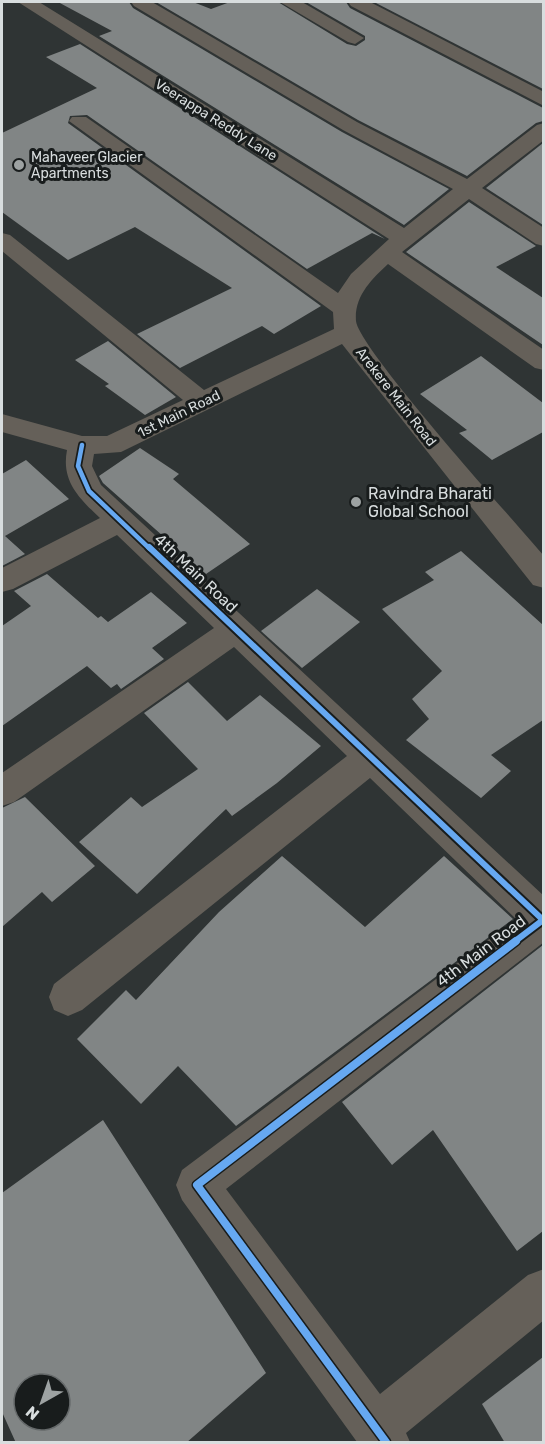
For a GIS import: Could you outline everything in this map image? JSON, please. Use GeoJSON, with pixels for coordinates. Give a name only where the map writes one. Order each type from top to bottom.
{"type":"FeatureCollection","features":[{"type":"Feature","properties":{"kind":"street","name":"Veerappa Reddy Lane"},"geometry":{"type":"LineString","coordinates":[[27,2],[395,245],[543,362]]}},
{"type":"Feature","properties":{"kind":"street"},"geometry":{"type":"LineString","coordinates":[[140,2],[350,126],[469,189],[543,239]]}},
{"type":"Feature","properties":{"kind":"street"},"geometry":{"type":"LineString","coordinates":[[289,2],[355,38]]}},
{"type":"Feature","properties":{"kind":"street"},"geometry":{"type":"LineString","coordinates":[[357,2],[543,100]]}},
{"type":"Feature","properties":{"kind":"street","name":"Arekere Main Road"},"geometry":{"type":"LineString","coordinates":[[80,121],[346,320],[378,376],[543,577]]}},
{"type":"Feature","properties":{"kind":"street"},"geometry":{"type":"LineString","coordinates":[[346,320],[359,279],[395,245],[543,129]]}},
{"type":"Feature","properties":{"kind":"street"},"geometry":{"type":"LineString","coordinates":[[2,240],[202,402]]}},
{"type":"Feature","properties":{"kind":"street","name":"1st Main Road"},"geometry":{"type":"LineString","coordinates":[[2,423],[82,445],[111,445],[202,402],[346,320]]}},
{"type":"Feature","properties":{"kind":"street","name":"4th Main Road"},"geometry":{"type":"LineString","coordinates":[[82,445],[78,466],[89,492],[237,629],[543,920],[197,1185],[382,1435]]}},
{"type":"Feature","properties":{"kind":"street"},"geometry":{"type":"LineString","coordinates":[[2,581],[119,521]]}},
{"type":"Feature","properties":{"kind":"street"},"geometry":{"type":"LineString","coordinates":[[2,791],[237,629]]}},
{"type":"Feature","properties":{"kind":"street"},"geometry":{"type":"LineString","coordinates":[[68,997],[371,758]]}},
{"type":"Feature","properties":{"kind":"street"},"geometry":{"type":"LineString","coordinates":[[382,1435],[543,1291]]}},
{"type":"Feature","properties":{"kind":"building"},"geometry":{"type":"Polygon","coordinates":[[[58,2],[129,2],[133,8],[342,132],[449,189],[404,225],[99,36],[112,31],[58,2]]]}},
{"type":"Feature","properties":{"kind":"building"},"geometry":{"type":"Polygon","coordinates":[[[156,2],[193,2],[211,9],[230,2],[278,2],[347,44],[356,46],[365,40],[365,36],[306,2],[346,2],[350,8],[543,108],[543,121],[536,123],[467,176],[358,120],[156,2]]]}},
{"type":"Feature","properties":{"kind":"building"},"geometry":{"type":"Polygon","coordinates":[[[374,2],[543,2],[543,89],[374,2]]]}},
{"type":"Feature","properties":{"kind":"building"},"geometry":{"type":"Polygon","coordinates":[[[80,44],[385,239],[372,233],[307,269],[87,115],[70,116],[68,123],[321,306],[274,334],[262,326],[180,368],[137,334],[232,288],[135,227],[68,260],[2,212],[2,133],[97,88],[46,57],[80,44]]]}},
{"type":"Feature","properties":{"kind":"building"},"geometry":{"type":"Polygon","coordinates":[[[543,143],[543,225],[486,188],[543,143]]]}},
{"type":"Feature","properties":{"kind":"building"},"geometry":{"type":"Polygon","coordinates":[[[469,202],[536,246],[496,267],[543,298],[543,345],[406,252],[469,202]]]}},
{"type":"Feature","properties":{"kind":"building"},"geometry":{"type":"Polygon","coordinates":[[[108,341],[176,397],[145,415],[105,386],[109,384],[75,360],[108,341]]]}},
{"type":"Feature","properties":{"kind":"building"},"geometry":{"type":"Polygon","coordinates":[[[481,356],[543,403],[543,432],[492,460],[459,433],[467,430],[420,394],[481,356]]]}},
{"type":"Feature","properties":{"kind":"building"},"geometry":{"type":"Polygon","coordinates":[[[140,448],[179,474],[173,479],[250,544],[206,574],[103,483],[99,476],[140,448]]]}},
{"type":"Feature","properties":{"kind":"building"},"geometry":{"type":"Polygon","coordinates":[[[26,460],[69,499],[5,536],[25,554],[2,566],[2,474],[26,460]]]}},
{"type":"Feature","properties":{"kind":"building"},"geometry":{"type":"Polygon","coordinates":[[[461,551],[543,625],[543,720],[491,755],[511,771],[481,798],[406,740],[429,719],[412,699],[442,671],[382,609],[434,580],[425,572],[461,551]]]}},
{"type":"Feature","properties":{"kind":"building"},"geometry":{"type":"Polygon","coordinates":[[[47,574],[98,618],[101,616],[108,622],[151,592],[187,623],[152,648],[164,659],[121,689],[117,684],[111,688],[87,666],[2,726],[2,626],[31,606],[14,591],[47,574]]]}},
{"type":"Feature","properties":{"kind":"building"},"geometry":{"type":"Polygon","coordinates":[[[317,589],[360,622],[302,668],[261,631],[317,589]]]}},
{"type":"Feature","properties":{"kind":"building"},"geometry":{"type":"Polygon","coordinates":[[[188,682],[227,721],[260,695],[321,746],[277,783],[232,816],[226,809],[137,894],[79,842],[131,797],[142,807],[198,769],[144,713],[188,682]]]}},
{"type":"Feature","properties":{"kind":"building"},"geometry":{"type":"Polygon","coordinates":[[[25,797],[95,866],[52,902],[42,892],[2,927],[2,808],[25,797]]]}},
{"type":"Feature","properties":{"kind":"building"},"geometry":{"type":"Polygon","coordinates":[[[282,856],[365,927],[444,856],[513,919],[236,1126],[178,1066],[141,1104],[77,1039],[126,990],[136,1000],[219,912],[282,856]]]}},
{"type":"Feature","properties":{"kind":"building"},"geometry":{"type":"Polygon","coordinates":[[[543,945],[543,1231],[517,1251],[433,1130],[392,1165],[342,1102],[543,945]]]}},
{"type":"Feature","properties":{"kind":"building"},"geometry":{"type":"Polygon","coordinates":[[[103,1120],[266,1373],[186,1443],[16,1443],[2,1412],[2,1193],[103,1120]]]}},
{"type":"Feature","properties":{"kind":"building"},"geometry":{"type":"Polygon","coordinates":[[[543,1357],[543,1443],[505,1443],[482,1404],[543,1357]]]}},
{"type":"Feature","properties":{"kind":"cycle path"},"geometry":{"type":"LineString","coordinates":[[82,445],[78,466],[89,491],[543,920],[197,1185],[386,1442]]}},
{"type":"Feature","properties":{"kind":"place","name":"Mahaveer Glacier Apartments"},"geometry":{"type":"Point","coordinates":[19,165]}},
{"type":"Feature","properties":{"kind":"place","name":"Ravindra Bharati Global School"},"geometry":{"type":"Point","coordinates":[356,502]}}]}
